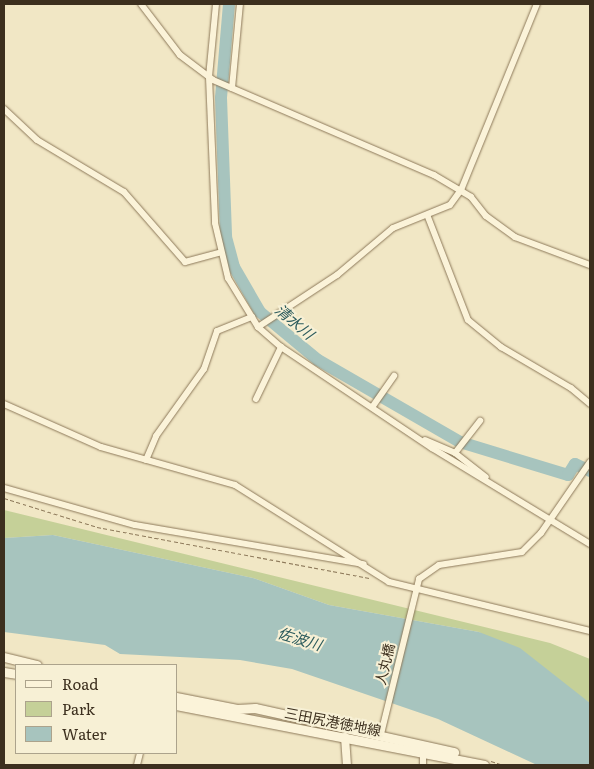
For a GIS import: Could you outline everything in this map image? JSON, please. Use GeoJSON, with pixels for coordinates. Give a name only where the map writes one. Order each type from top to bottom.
{"type":"FeatureCollection","features":[{"type":"Feature","properties":{"kind":"main road"},"geometry":{"type":"LineString","coordinates":[[4,657],[33,664]]}},
{"type":"Feature","properties":{"kind":"main road"},"geometry":{"type":"LineString","coordinates":[[178,698],[236,713],[255,708],[381,731],[456,755]]}},
{"type":"Feature","properties":{"kind":"main road","name":"三田尻港徳地線"},"geometry":{"type":"LineString","coordinates":[[178,705],[236,713],[345,738],[423,752],[456,755],[484,765]]}},
{"type":"Feature","properties":{"kind":"street"},"geometry":{"type":"LineString","coordinates":[[141,4],[180,55],[211,78],[461,190],[486,216],[515,237],[590,265]]}},
{"type":"Feature","properties":{"kind":"street"},"geometry":{"type":"LineString","coordinates":[[216,4],[211,78],[219,253],[252,317],[281,347],[373,406],[418,438],[590,544]]}},
{"type":"Feature","properties":{"kind":"street"},"geometry":{"type":"LineString","coordinates":[[230,87],[240,4]]}},
{"type":"Feature","properties":{"kind":"street"},"geometry":{"type":"LineString","coordinates":[[260,326],[337,275],[393,228],[428,217],[450,205],[461,190],[538,4]]}},
{"type":"Feature","properties":{"kind":"street"},"geometry":{"type":"LineString","coordinates":[[4,109],[37,140],[124,192],[185,262],[219,253]]}},
{"type":"Feature","properties":{"kind":"street"},"geometry":{"type":"LineString","coordinates":[[428,217],[442,263],[468,320],[501,347],[571,388],[590,404]]}},
{"type":"Feature","properties":{"kind":"street"},"geometry":{"type":"LineString","coordinates":[[146,460],[156,436],[204,369],[217,331],[252,317]]}},
{"type":"Feature","properties":{"kind":"street"},"geometry":{"type":"LineString","coordinates":[[256,399],[281,347]]}},
{"type":"Feature","properties":{"kind":"street"},"geometry":{"type":"LineString","coordinates":[[373,406],[394,376]]}},
{"type":"Feature","properties":{"kind":"street"},"geometry":{"type":"LineString","coordinates":[[4,404],[53,429],[146,460],[235,485],[364,564],[389,582],[590,631]]}},
{"type":"Feature","properties":{"kind":"street"},"geometry":{"type":"LineString","coordinates":[[455,453],[480,421]]}},
{"type":"Feature","properties":{"kind":"street"},"geometry":{"type":"LineString","coordinates":[[418,438],[455,453],[490,482]]}},
{"type":"Feature","properties":{"kind":"street"},"geometry":{"type":"LineString","coordinates":[[414,588],[428,570],[439,565],[522,552],[552,519],[587,473],[590,462]]}},
{"type":"Feature","properties":{"kind":"street"},"geometry":{"type":"LineString","coordinates":[[4,488],[135,525],[364,564]]}},
{"type":"Feature","properties":{"kind":"street","name":"人丸橋"},"geometry":{"type":"LineString","coordinates":[[381,731],[414,588]]}},
{"type":"Feature","properties":{"kind":"street"},"geometry":{"type":"LineString","coordinates":[[345,738],[347,765]]}},
{"type":"Feature","properties":{"kind":"street"},"geometry":{"type":"LineString","coordinates":[[423,752],[423,765]]}},
{"type":"Feature","properties":{"kind":"path"},"geometry":{"type":"LineString","coordinates":[[4,498],[97,527],[370,578]]}},
{"type":"Feature","properties":{"kind":"green space"},"geometry":{"type":"Polygon","coordinates":[[[4,510],[550,643],[590,659],[590,703],[479,632],[329,605],[253,578],[53,535],[4,538],[4,510]]]}},
{"type":"Feature","properties":{"kind":"water","name":"佐波川"},"geometry":{"type":"Polygon","coordinates":[[[53,535],[253,578],[329,605],[479,632],[520,648],[590,703],[590,765],[537,765],[438,719],[292,669],[240,660],[120,654],[105,645],[4,632],[4,538],[53,535]]]}},
{"type":"Feature","properties":{"kind":"waterway","name":"清水川"},"geometry":{"type":"LineString","coordinates":[[229,4],[221,98],[226,237],[234,267],[260,312],[318,360],[460,442],[568,475],[575,464],[590,471]]}}]}
